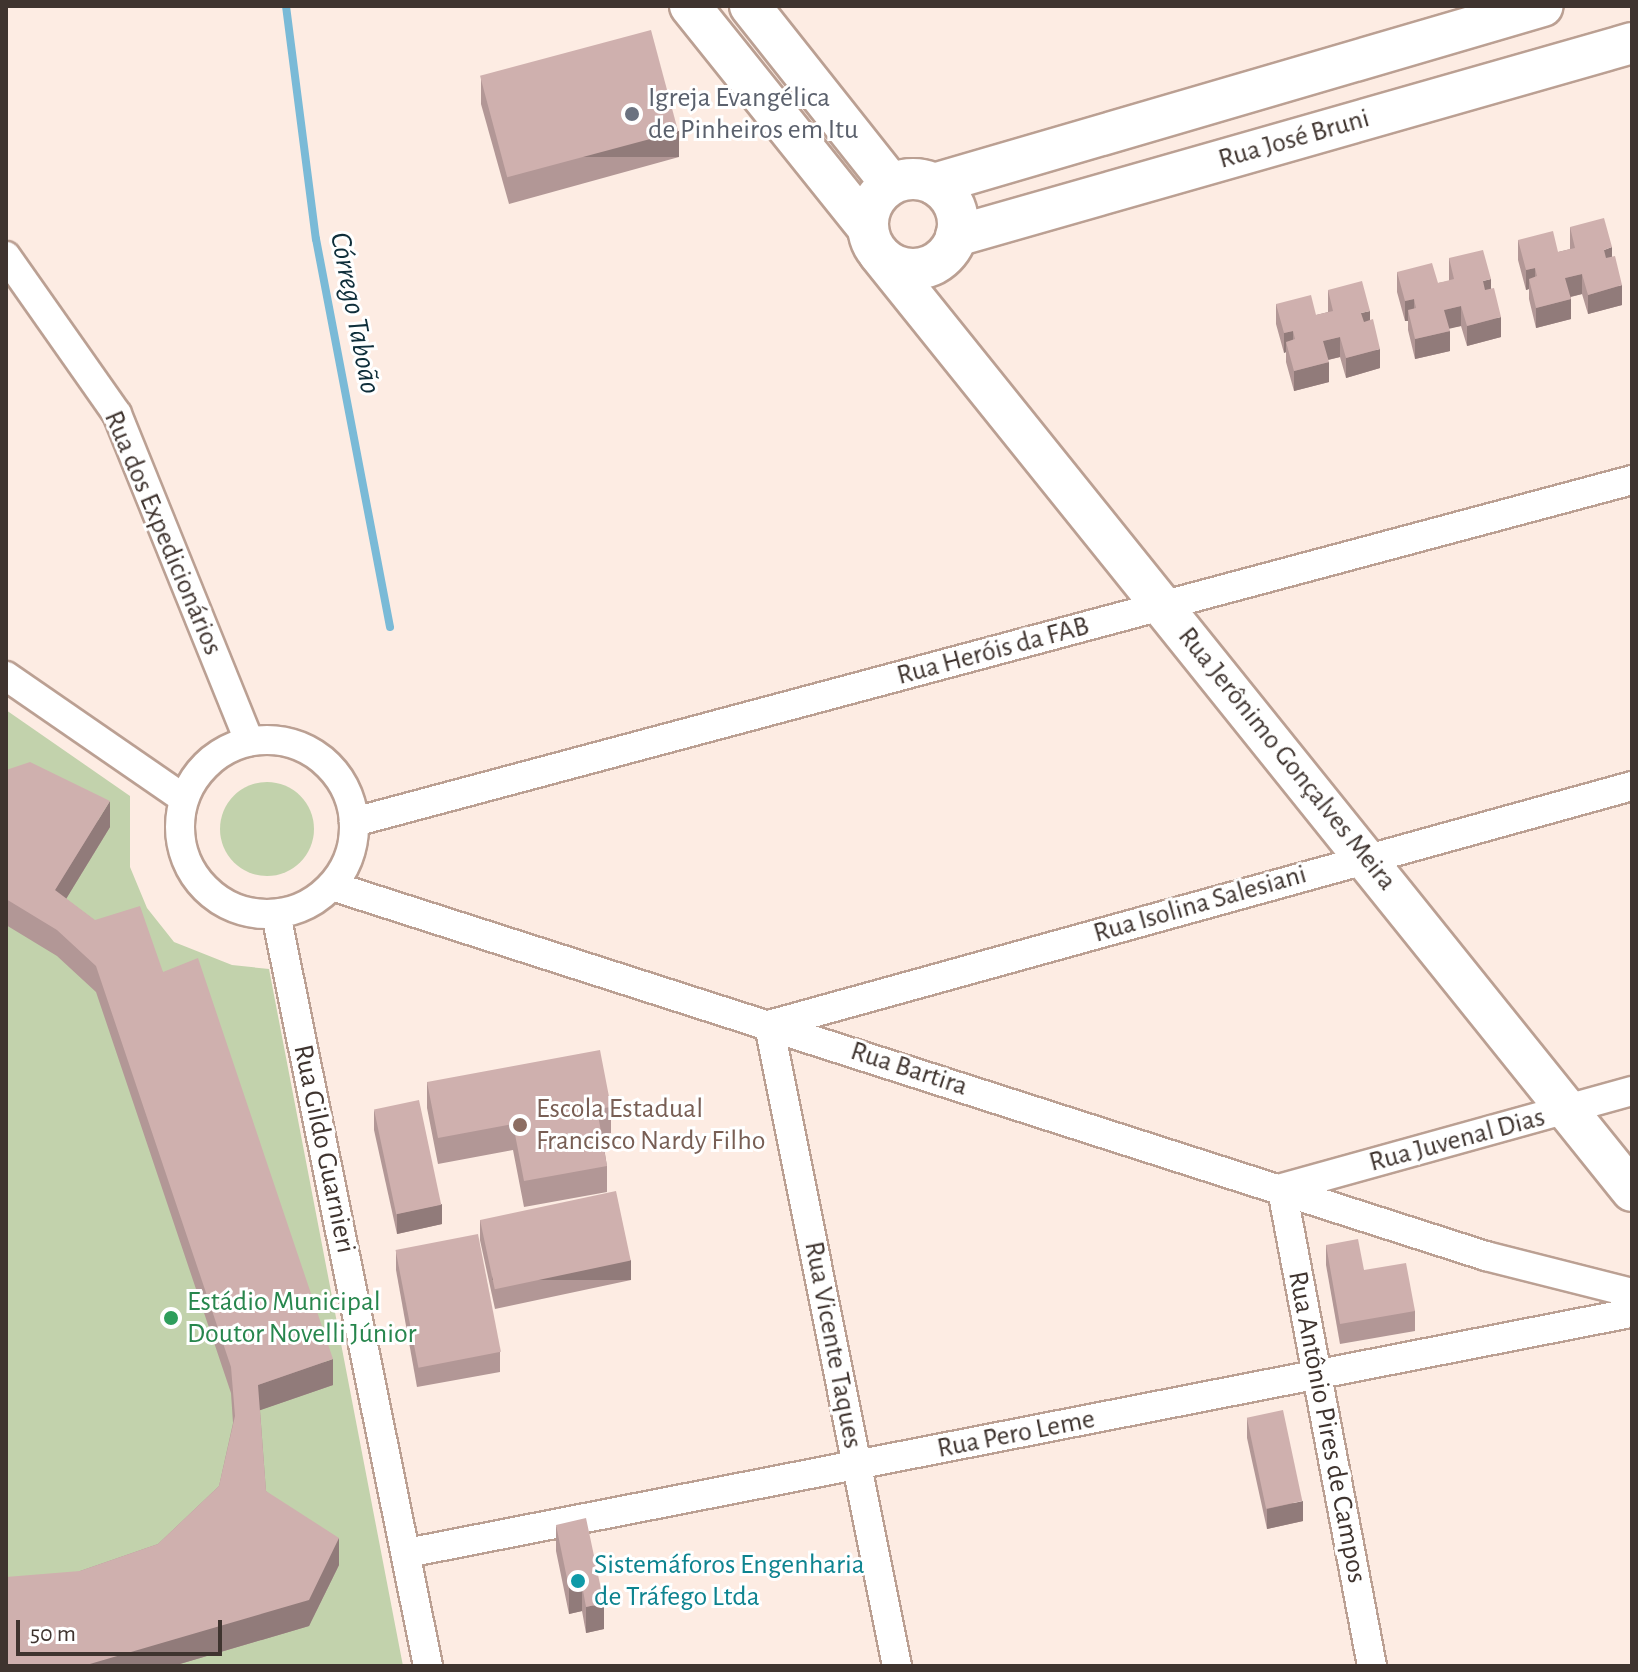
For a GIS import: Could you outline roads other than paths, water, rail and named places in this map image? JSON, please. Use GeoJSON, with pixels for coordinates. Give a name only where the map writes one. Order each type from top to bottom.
{"type":"FeatureCollection","features":[{"type":"Feature","properties":{"kind":"street","name":"Rua Jerônimo Gonçalves Meira"},"geometry":{"type":"LineString","coordinates":[[690,6],[942,334],[1164,606],[1631,1191]]}},
{"type":"Feature","properties":{"kind":"street"},"geometry":{"type":"LineString","coordinates":[[750,6],[891,184]]}},
{"type":"Feature","properties":{"kind":"street","name":"Rua José Bruni"},"geometry":{"type":"LineString","coordinates":[[934,184],[1543,6]]}},
{"type":"Feature","properties":{"kind":"street","name":"Rua José Bruni"},"geometry":{"type":"LineString","coordinates":[[952,244],[1632,43]]}},
{"type":"Feature","properties":{"kind":"street"},"geometry":{"type":"LineString","coordinates":[[942,334],[952,244],[955,206],[934,184],[905,179],[891,184],[877,195],[873,241],[892,264],[922,268],[952,244]]}},
{"type":"Feature","properties":{"kind":"street","name":"Rua dos Expedicionários"},"geometry":{"type":"LineString","coordinates":[[6,256],[117,414],[249,741]]}},
{"type":"Feature","properties":{"kind":"street","name":"Rua Heróis da FAB"},"geometry":{"type":"LineString","coordinates":[[354,822],[1632,480]]}},
{"type":"Feature","properties":{"kind":"street"},"geometry":{"type":"LineString","coordinates":[[6,676],[183,798]]}},
{"type":"Feature","properties":{"kind":"street"},"geometry":{"type":"LineString","coordinates":[[249,741],[292,743],[312,752],[342,781],[354,822],[350,856],[332,886],[297,910],[276,914],[226,905],[190,871],[178,823],[183,798],[209,761],[249,741]]}},
{"type":"Feature","properties":{"kind":"street","name":"Rua Isolina Salesiani"},"geometry":{"type":"LineString","coordinates":[[769,1025],[1632,786]]}},
{"type":"Feature","properties":{"kind":"street","name":"Rua Bartira"},"geometry":{"type":"LineString","coordinates":[[332,886],[1282,1188],[1630,1308]]}},
{"type":"Feature","properties":{"kind":"street","name":"Rua Gildo Guarnieri"},"geometry":{"type":"LineString","coordinates":[[276,914],[428,1666]]}},
{"type":"Feature","properties":{"kind":"street","name":"Rua Vicente Taques"},"geometry":{"type":"LineString","coordinates":[[769,1025],[897,1666]]}},
{"type":"Feature","properties":{"kind":"street","name":"Rua Juvenal Dias"},"geometry":{"type":"LineString","coordinates":[[1282,1188],[1632,1091]]}},
{"type":"Feature","properties":{"kind":"street","name":"Rua Antônio Pires de Campos"},"geometry":{"type":"LineString","coordinates":[[1282,1188],[1372,1666]]}},
{"type":"Feature","properties":{"kind":"street","name":"Rua Pero Leme"},"geometry":{"type":"LineString","coordinates":[[407,1553],[1317,1375],[1630,1308]]}},
{"type":"Feature","properties":{"kind":"waterway","name":"Córrego Taboão"},"geometry":{"type":"LineString","coordinates":[[286,6],[316,239],[390,627]]}},
{"type":"Feature","properties":{"kind":"place","name":"Igreja Evangélica de Pinheiros em Itu"},"geometry":{"type":"Point","coordinates":[632,114]}},
{"type":"Feature","properties":{"kind":"place","name":"Escola Estadual Francisco Nardy Filho"},"geometry":{"type":"Point","coordinates":[520,1125]}},
{"type":"Feature","properties":{"kind":"place","name":"Estádio Municipal Doutor Novelli Júnior"},"geometry":{"type":"Point","coordinates":[171,1318]}},
{"type":"Feature","properties":{"kind":"place","name":"Sistemáforos Engenharia de Tráfego Ltda"},"geometry":{"type":"Point","coordinates":[578,1581]}}]}
